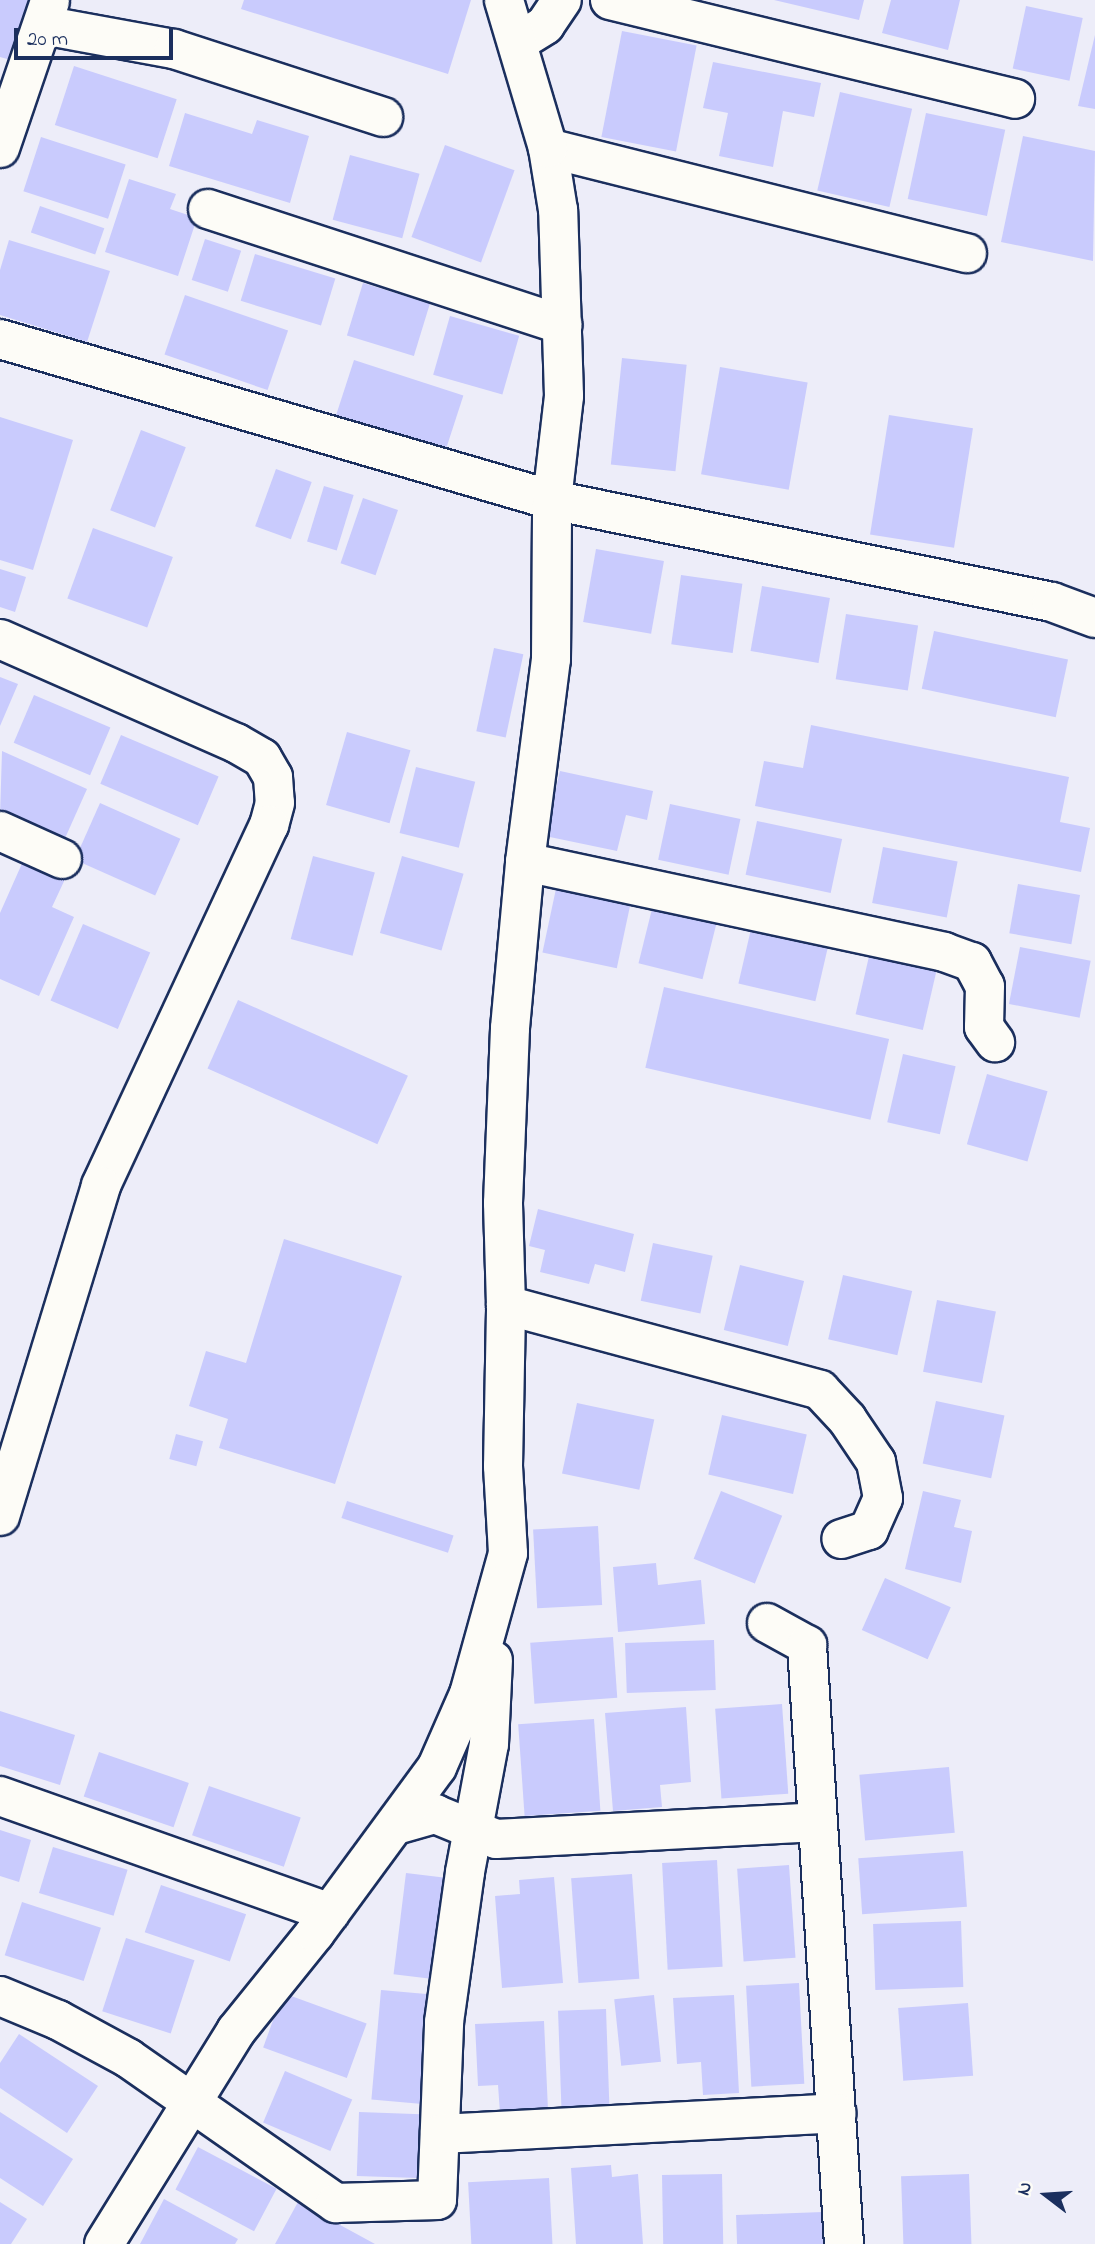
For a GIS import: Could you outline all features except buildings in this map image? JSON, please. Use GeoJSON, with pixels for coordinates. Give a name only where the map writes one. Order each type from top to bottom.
{"type":"FeatureCollection","features":[{"type":"Feature","properties":{"kind":"street"},"geometry":{"type":"LineString","coordinates":[[104,2244],[236,2031],[330,1913],[437,1766],[469,1694],[508,1553],[503,1466],[506,1305],[503,1203],[510,1028],[525,862],[551,659],[552,500],[564,396],[558,210],[548,148],[504,0]]}},
{"type":"Feature","properties":{"kind":"street"},"geometry":{"type":"LineString","coordinates":[[518,43],[545,25],[562,0]]}},
{"type":"Feature","properties":{"kind":"street"},"geometry":{"type":"LineString","coordinates":[[610,0],[1014,99]]}},
{"type":"Feature","properties":{"kind":"street"},"geometry":{"type":"LineString","coordinates":[[0,148],[47,13],[174,49],[383,117]]}},
{"type":"Feature","properties":{"kind":"street"},"geometry":{"type":"LineString","coordinates":[[548,148],[967,253]]}},
{"type":"Feature","properties":{"kind":"street"},"geometry":{"type":"LineString","coordinates":[[208,209],[563,325]]}},
{"type":"Feature","properties":{"kind":"street"},"geometry":{"type":"LineString","coordinates":[[0,339],[552,500],[1052,602],[1095,618]]}},
{"type":"Feature","properties":{"kind":"street"},"geometry":{"type":"LineString","coordinates":[[0,639],[236,743],[262,758],[273,777],[275,803],[269,825],[101,1186],[0,1516]]}},
{"type":"Feature","properties":{"kind":"street"},"geometry":{"type":"LineString","coordinates":[[0,831],[62,859]]}},
{"type":"Feature","properties":{"kind":"street"},"geometry":{"type":"LineString","coordinates":[[525,862],[944,951],[972,962],[985,986],[984,1027],[995,1042]]}},
{"type":"Feature","properties":{"kind":"street"},"geometry":{"type":"LineString","coordinates":[[506,1305],[820,1390],[847,1419],[876,1462],[883,1498],[869,1530],[841,1539]]}},
{"type":"Feature","properties":{"kind":"street"},"geometry":{"type":"LineString","coordinates":[[767,1623],[807,1645],[844,2244]]}},
{"type":"Feature","properties":{"kind":"street"},"geometry":{"type":"LineString","coordinates":[[0,1996],[58,2020],[128,2058],[336,2203],[437,2200],[444,2022],[465,1872],[489,1744],[493,1642],[485,1629]]}},
{"type":"Feature","properties":{"kind":"street"},"geometry":{"type":"LineString","coordinates":[[0,1796],[330,1913]]}},
{"type":"Feature","properties":{"kind":"street"},"geometry":{"type":"LineString","coordinates":[[396,1825],[435,1814],[496,1839],[818,1822]]}},
{"type":"Feature","properties":{"kind":"street"},"geometry":{"type":"LineString","coordinates":[[440,2134],[836,2113]]}}]}
